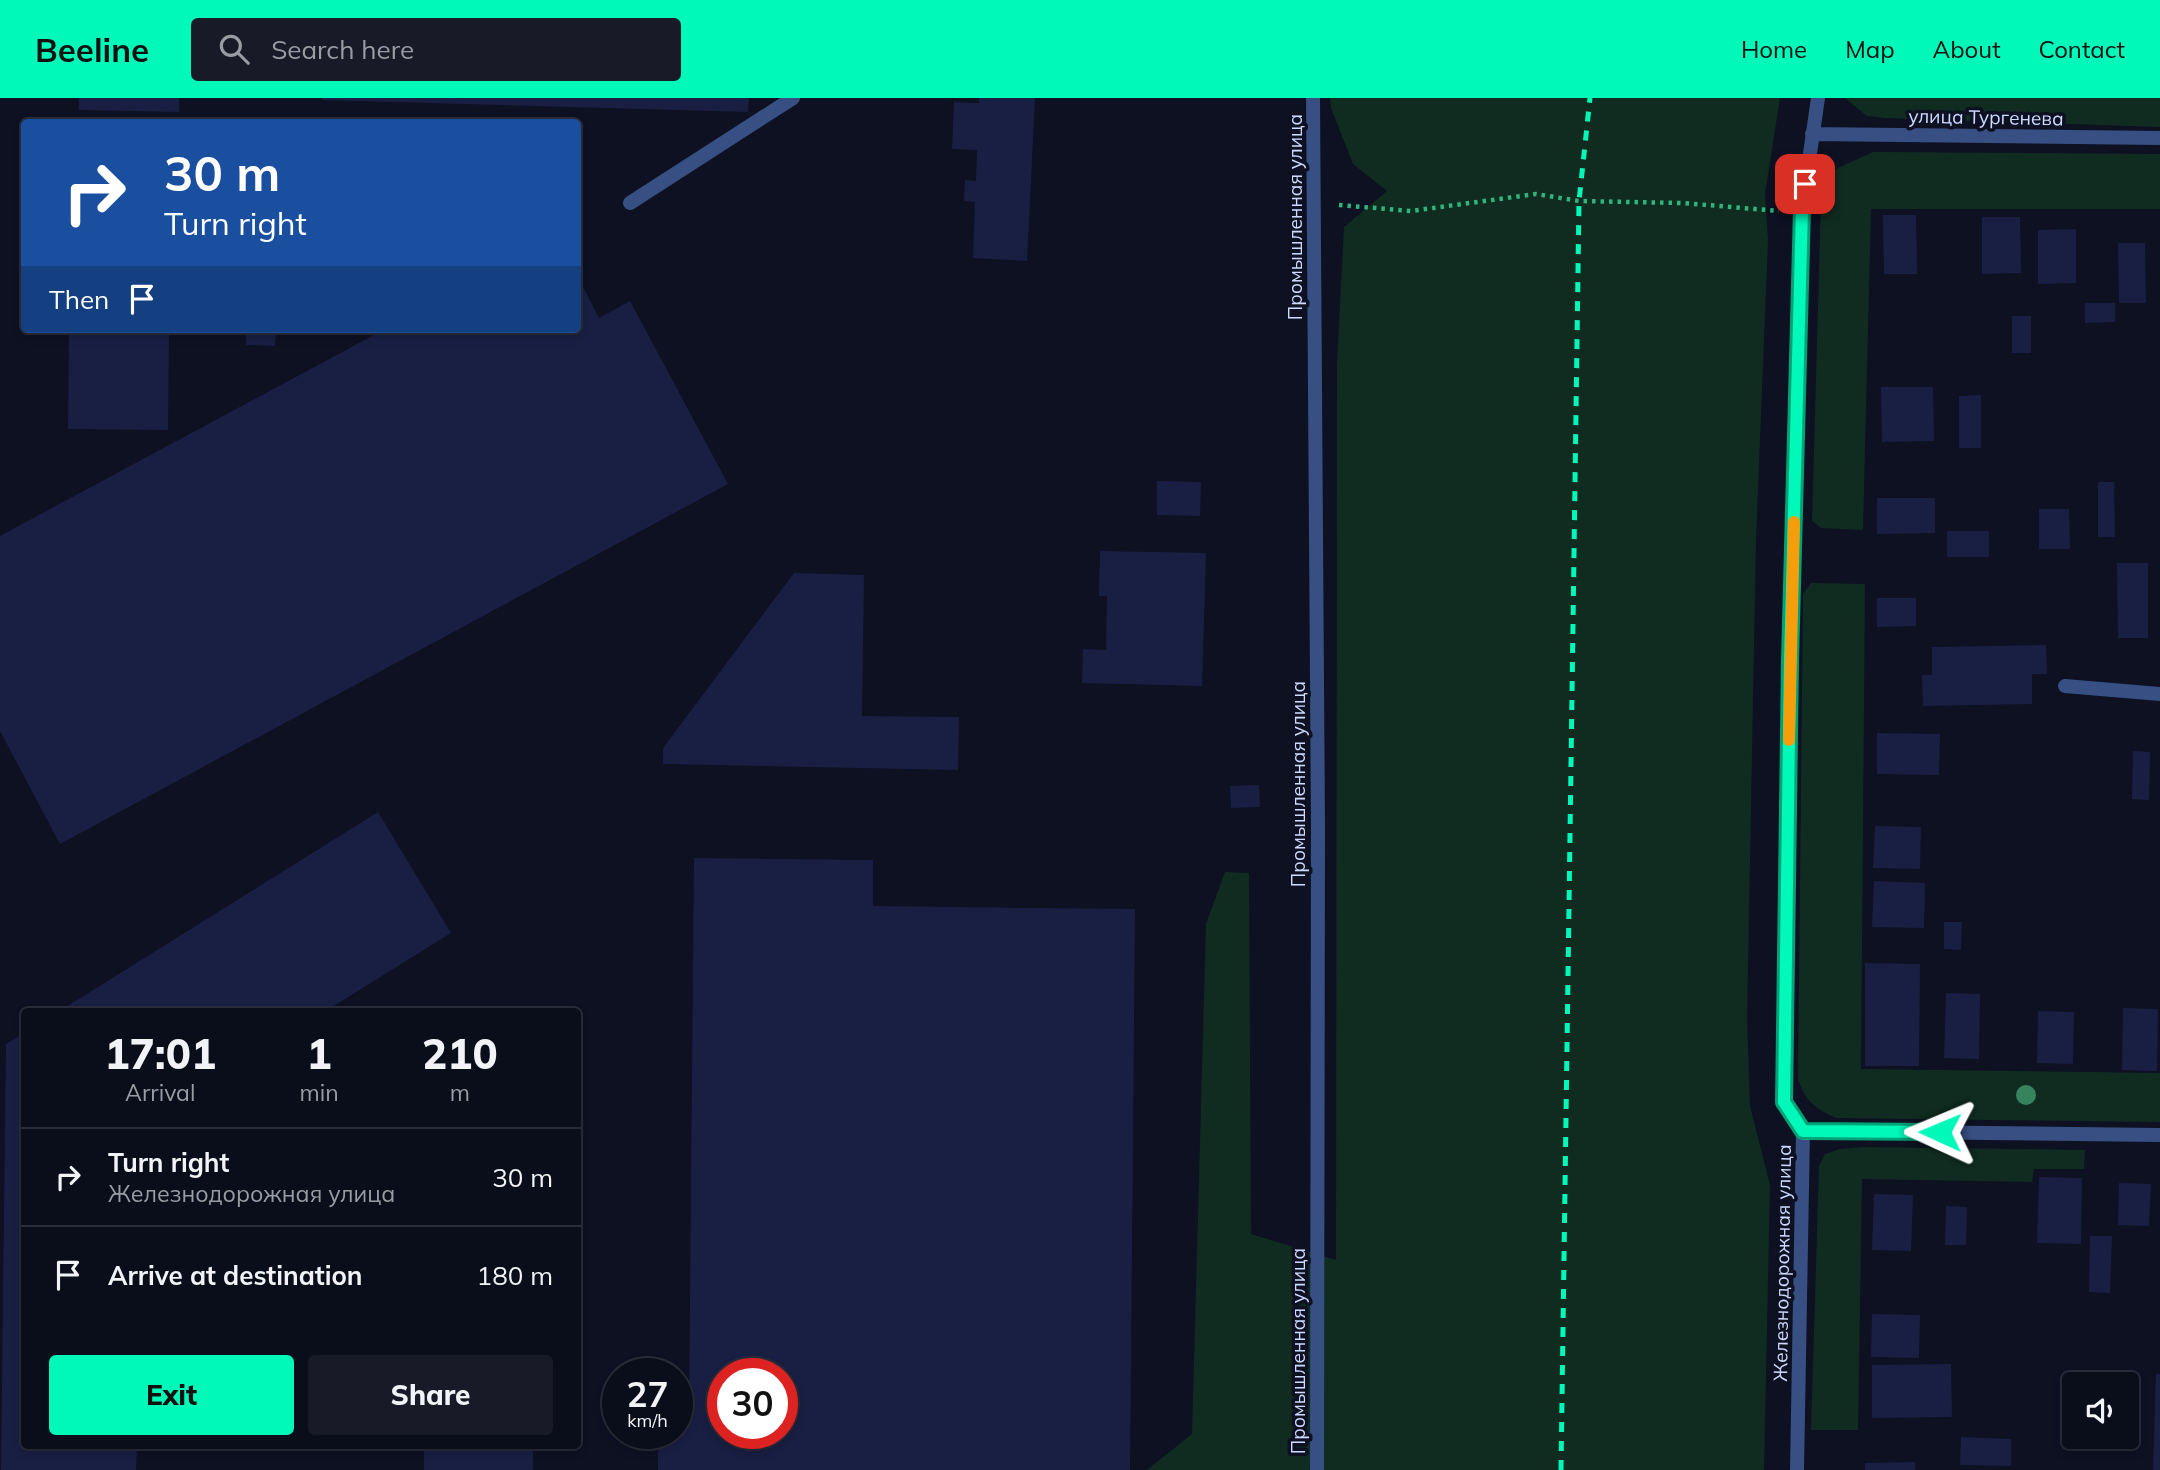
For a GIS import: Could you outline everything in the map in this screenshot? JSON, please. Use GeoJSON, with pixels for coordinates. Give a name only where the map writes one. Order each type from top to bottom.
{"type":"FeatureCollection","features":[{"type":"Feature","properties":{"kind":"street"},"geometry":{"type":"LineString","coordinates":[[630,203],[793,98]]}},
{"type":"Feature","properties":{"kind":"street","name":"Промышленная улица"},"geometry":{"type":"LineString","coordinates":[[1313,98],[1318,812],[1317,1470]]}},
{"type":"Feature","properties":{"kind":"street","name":"Железнодорожная улица"},"geometry":{"type":"LineString","coordinates":[[1797,1470],[1803,1131],[1784,1102],[1790,661],[1802,209],[1818,98]]}},
{"type":"Feature","properties":{"kind":"street","name":"улица Тургенева"},"geometry":{"type":"LineString","coordinates":[[1812,134],[2160,138]]}},
{"type":"Feature","properties":{"kind":"street"},"geometry":{"type":"LineString","coordinates":[[2065,686],[2160,694]]}},
{"type":"Feature","properties":{"kind":"street"},"geometry":{"type":"LineString","coordinates":[[1803,1131],[2160,1135]]}},
{"type":"Feature","properties":{"kind":"path"},"geometry":{"type":"LineString","coordinates":[[1314,203],[1411,211],[1536,194],[1579,201],[1683,203],[1769,212],[1802,209]]}},
{"type":"Feature","properties":{"kind":"green space"},"geometry":{"type":"Polygon","coordinates":[[[1330,98],[1780,98],[1765,194],[1768,240],[1756,539],[1747,1020],[1750,1106],[1770,1185],[1764,1470],[1147,1470],[1192,1434],[1206,924],[1225,872],[1249,873],[1251,1234],[1336,1260],[1337,364],[1344,227],[1387,191],[1353,164],[1331,108],[1330,98]]]}},
{"type":"Feature","properties":{"kind":"green space"},"geometry":{"type":"Polygon","coordinates":[[[1845,98],[2160,98],[2160,127],[1885,118],[1867,116],[1845,98]]]}},
{"type":"Feature","properties":{"kind":"green space"},"geometry":{"type":"Polygon","coordinates":[[[1873,152],[2160,154],[2160,209],[1871,209],[1863,530],[1821,528],[1812,521],[1821,199],[1831,171],[1873,152]]]}},
{"type":"Feature","properties":{"kind":"green space"},"geometry":{"type":"Polygon","coordinates":[[[1811,583],[1865,584],[1861,1069],[2160,1073],[2160,1122],[1836,1118],[1822,1111],[1804,1093],[1798,1079],[1803,594],[1811,583]]]}},
{"type":"Feature","properties":{"kind":"green space"},"geometry":{"type":"Polygon","coordinates":[[[1840,1149],[2085,1150],[2084,1169],[2034,1169],[2032,1182],[1862,1179],[1858,1430],[1811,1430],[1819,1166],[1825,1154],[1840,1149]]]}},
{"type":"Feature","properties":{"kind":"building"},"geometry":{"type":"Polygon","coordinates":[[[79,98],[179,98],[179,112],[79,110],[79,98]]]}},
{"type":"Feature","properties":{"kind":"building"},"geometry":{"type":"Polygon","coordinates":[[[322,98],[749,98],[748,112],[322,98]]]}},
{"type":"Feature","properties":{"kind":"building"},"geometry":{"type":"Polygon","coordinates":[[[979,98],[1035,98],[1027,261],[973,258],[975,202],[964,201],[965,180],[976,181],[977,150],[952,149],[954,102],[979,103],[979,98]]]}},
{"type":"Feature","properties":{"kind":"building"},"geometry":{"type":"Polygon","coordinates":[[[1883,215],[1916,215],[1917,274],[1884,274],[1883,215]]]}},
{"type":"Feature","properties":{"kind":"building"},"geometry":{"type":"Polygon","coordinates":[[[1982,217],[2020,217],[2021,273],[1982,274],[1982,217]]]}},
{"type":"Feature","properties":{"kind":"building"},"geometry":{"type":"Polygon","coordinates":[[[2076,229],[2076,283],[2038,284],[2038,230],[2076,229]]]}},
{"type":"Feature","properties":{"kind":"building"},"geometry":{"type":"Polygon","coordinates":[[[2118,243],[2145,243],[2146,303],[2119,303],[2118,243]]]}},
{"type":"Feature","properties":{"kind":"building"},"geometry":{"type":"Polygon","coordinates":[[[581,283],[599,318],[630,301],[728,484],[60,844],[0,731],[0,536],[378,333],[581,333],[581,283]]]}},
{"type":"Feature","properties":{"kind":"building"},"geometry":{"type":"Polygon","coordinates":[[[2085,303],[2115,303],[2115,322],[2085,323],[2085,303]]]}},
{"type":"Feature","properties":{"kind":"building"},"geometry":{"type":"Polygon","coordinates":[[[2012,316],[2031,316],[2031,353],[2012,353],[2012,316]]]}},
{"type":"Feature","properties":{"kind":"building"},"geometry":{"type":"Polygon","coordinates":[[[69,333],[169,333],[168,430],[68,429],[69,333]]]}},
{"type":"Feature","properties":{"kind":"building"},"geometry":{"type":"Polygon","coordinates":[[[246,333],[276,333],[275,346],[246,345],[246,333]]]}},
{"type":"Feature","properties":{"kind":"building"},"geometry":{"type":"Polygon","coordinates":[[[1881,387],[1933,387],[1934,441],[1882,442],[1881,387]]]}},
{"type":"Feature","properties":{"kind":"building"},"geometry":{"type":"Polygon","coordinates":[[[1981,395],[1981,448],[1959,448],[1959,396],[1981,395]]]}},
{"type":"Feature","properties":{"kind":"building"},"geometry":{"type":"Polygon","coordinates":[[[1157,481],[1201,482],[1200,516],[1157,515],[1157,481]]]}},
{"type":"Feature","properties":{"kind":"building"},"geometry":{"type":"Polygon","coordinates":[[[2098,482],[2114,482],[2115,537],[2098,537],[2098,482]]]}},
{"type":"Feature","properties":{"kind":"building"},"geometry":{"type":"Polygon","coordinates":[[[1877,498],[1935,498],[1935,533],[1877,534],[1877,498]]]}},
{"type":"Feature","properties":{"kind":"building"},"geometry":{"type":"Polygon","coordinates":[[[2039,509],[2069,509],[2070,549],[2039,549],[2039,509]]]}},
{"type":"Feature","properties":{"kind":"building"},"geometry":{"type":"Polygon","coordinates":[[[1947,531],[1989,531],[1989,557],[1947,557],[1947,531]]]}},
{"type":"Feature","properties":{"kind":"building"},"geometry":{"type":"Polygon","coordinates":[[[1100,551],[1206,553],[1202,686],[1082,683],[1083,649],[1106,650],[1107,596],[1099,596],[1100,551]]]}},
{"type":"Feature","properties":{"kind":"building"},"geometry":{"type":"Polygon","coordinates":[[[2117,563],[2148,563],[2148,638],[2118,638],[2117,563]]]}},
{"type":"Feature","properties":{"kind":"building"},"geometry":{"type":"Polygon","coordinates":[[[794,573],[864,575],[862,716],[959,717],[958,770],[663,764],[663,748],[794,573]]]}},
{"type":"Feature","properties":{"kind":"building"},"geometry":{"type":"Polygon","coordinates":[[[1877,598],[1916,598],[1916,626],[1877,627],[1877,598]]]}},
{"type":"Feature","properties":{"kind":"building"},"geometry":{"type":"Polygon","coordinates":[[[2046,645],[2047,674],[2032,674],[2032,704],[1923,706],[1922,675],[1932,675],[1932,647],[2046,645]]]}},
{"type":"Feature","properties":{"kind":"building"},"geometry":{"type":"Polygon","coordinates":[[[1877,733],[1940,734],[1939,775],[1877,774],[1877,733]]]}},
{"type":"Feature","properties":{"kind":"building"},"geometry":{"type":"Polygon","coordinates":[[[2133,751],[2150,752],[2149,800],[2132,799],[2133,751]]]}},
{"type":"Feature","properties":{"kind":"building"},"geometry":{"type":"Polygon","coordinates":[[[1259,785],[1260,807],[1231,808],[1230,786],[1259,785]]]}},
{"type":"Feature","properties":{"kind":"building"},"geometry":{"type":"Polygon","coordinates":[[[378,812],[451,933],[330,1008],[64,1008],[378,812]]]}},
{"type":"Feature","properties":{"kind":"building"},"geometry":{"type":"Polygon","coordinates":[[[1875,826],[1921,827],[1920,869],[1873,868],[1875,826]]]}},
{"type":"Feature","properties":{"kind":"building"},"geometry":{"type":"Polygon","coordinates":[[[694,858],[873,860],[873,906],[1135,909],[1130,1470],[658,1470],[658,1449],[693,1449],[693,1358],[689,1358],[694,858]]]}},
{"type":"Feature","properties":{"kind":"building"},"geometry":{"type":"Polygon","coordinates":[[[1874,881],[1925,883],[1924,928],[1872,927],[1874,881]]]}},
{"type":"Feature","properties":{"kind":"building"},"geometry":{"type":"Polygon","coordinates":[[[1944,922],[1962,922],[1961,950],[1944,949],[1944,922]]]}},
{"type":"Feature","properties":{"kind":"building"},"geometry":{"type":"Polygon","coordinates":[[[1865,963],[1920,964],[1919,1066],[1865,1066],[1865,963]]]}},
{"type":"Feature","properties":{"kind":"building"},"geometry":{"type":"Polygon","coordinates":[[[1946,993],[1980,994],[1979,1059],[1944,1058],[1946,993]]]}},
{"type":"Feature","properties":{"kind":"building"},"geometry":{"type":"Polygon","coordinates":[[[2123,1008],[2158,1009],[2157,1071],[2122,1070],[2123,1008]]]}},
{"type":"Feature","properties":{"kind":"building"},"geometry":{"type":"Polygon","coordinates":[[[2038,1011],[2074,1012],[2073,1064],[2037,1063],[2038,1011]]]}},
{"type":"Feature","properties":{"kind":"building"},"geometry":{"type":"Polygon","coordinates":[[[21,1035],[21,1449],[137,1449],[136,1470],[1,1470],[6,1044],[21,1035]]]}},
{"type":"Feature","properties":{"kind":"building"},"geometry":{"type":"Polygon","coordinates":[[[2039,1177],[2082,1178],[2081,1244],[2037,1243],[2039,1177]]]}},
{"type":"Feature","properties":{"kind":"building"},"geometry":{"type":"Polygon","coordinates":[[[2119,1183],[2151,1184],[2149,1226],[2118,1225],[2119,1183]]]}},
{"type":"Feature","properties":{"kind":"building"},"geometry":{"type":"Polygon","coordinates":[[[1874,1194],[1913,1195],[1911,1251],[1872,1250],[1874,1194]]]}},
{"type":"Feature","properties":{"kind":"building"},"geometry":{"type":"Polygon","coordinates":[[[1946,1206],[1967,1207],[1966,1245],[1945,1245],[1946,1206]]]}},
{"type":"Feature","properties":{"kind":"building"},"geometry":{"type":"Polygon","coordinates":[[[2090,1236],[2112,1236],[2110,1293],[2089,1292],[2090,1236]]]}},
{"type":"Feature","properties":{"kind":"building"},"geometry":{"type":"Polygon","coordinates":[[[1872,1314],[1920,1315],[1919,1358],[1871,1357],[1872,1314]]]}},
{"type":"Feature","properties":{"kind":"building"},"geometry":{"type":"Polygon","coordinates":[[[1951,1364],[1952,1417],[1872,1418],[1872,1365],[1951,1364]]]}},
{"type":"Feature","properties":{"kind":"building"},"geometry":{"type":"Polygon","coordinates":[[[2156,1374],[2160,1374],[2160,1470],[2153,1470],[2156,1374]]]}},
{"type":"Feature","properties":{"kind":"building"},"geometry":{"type":"Polygon","coordinates":[[[1961,1437],[2011,1439],[2011,1466],[1960,1465],[1961,1437]]]}},
{"type":"Feature","properties":{"kind":"building"},"geometry":{"type":"Polygon","coordinates":[[[424,1449],[533,1449],[533,1470],[424,1470],[424,1449]]]}},
{"type":"Feature","properties":{"kind":"building"},"geometry":{"type":"Polygon","coordinates":[[[1915,1462],[1915,1470],[1865,1470],[1865,1463],[1915,1462]]]}},
{"type":"Feature","properties":{"kind":"railway"},"geometry":{"type":"LineString","coordinates":[[1561,1470],[1579,201],[1590,98]]}},
{"type":"Feature","properties":{"kind":"slow traffic"},"geometry":{"type":"LineString","coordinates":[[1789,740],[1794,522]]}},
{"type":"Feature","properties":{"kind":"route"},"geometry":{"type":"LineString","coordinates":[[1805,184],[1802,209],[1790,661],[1784,1102],[1803,1131],[1940,1132]]}}]}
